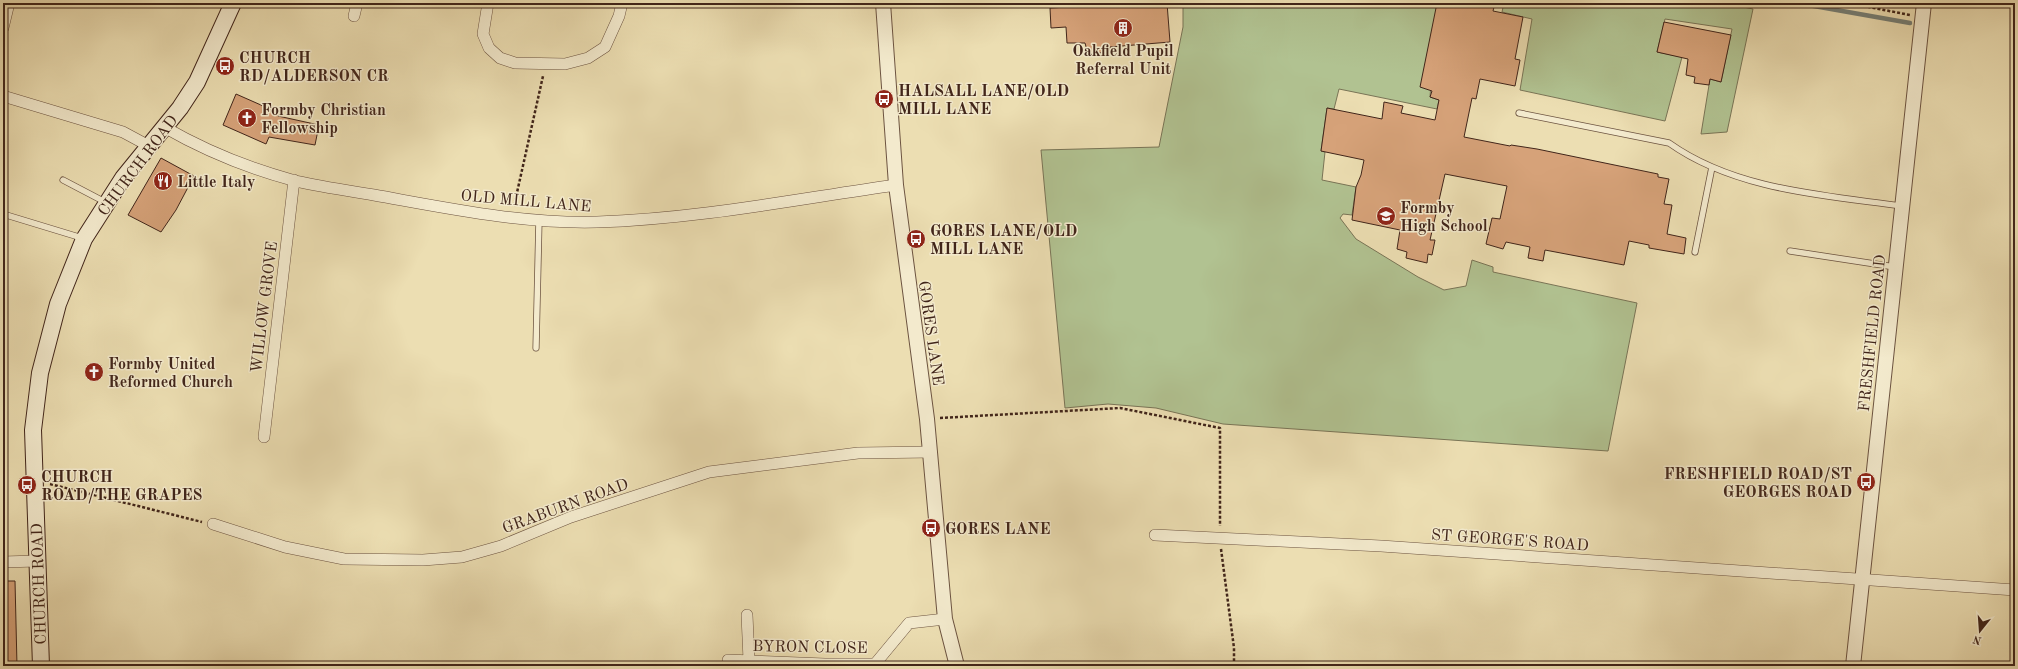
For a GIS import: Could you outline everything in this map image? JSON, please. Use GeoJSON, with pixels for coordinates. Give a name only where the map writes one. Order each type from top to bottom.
{"type":"FeatureCollection","features":[{"type":"Feature","properties":{"kind":"main road","name":"CHURCH ROAD"},"geometry":{"type":"LineString","coordinates":[[41,666],[32,430],[40,373],[58,304],[84,239],[106,203],[197,82],[233,3]]}},
{"type":"Feature","properties":{"kind":"street"},"geometry":{"type":"LineString","coordinates":[[3,28],[9,3]]}},
{"type":"Feature","properties":{"kind":"street"},"geometry":{"type":"LineString","coordinates":[[354,16],[357,3]]}},
{"type":"Feature","properties":{"kind":"street"},"geometry":{"type":"LineString","coordinates":[[488,3],[483,34],[489,48],[500,58],[515,63],[546,64],[565,64],[588,58],[605,47],[620,16],[622,3]]}},
{"type":"Feature","properties":{"kind":"street","name":"GORES LANE"},"geometry":{"type":"LineString","coordinates":[[883,3],[896,185],[931,452],[945,619],[957,666]]}},
{"type":"Feature","properties":{"kind":"street","name":"FRESHFIELD ROAD"},"geometry":{"type":"LineString","coordinates":[[1853,666],[1894,267],[1923,10]]}},
{"type":"Feature","properties":{"kind":"street"},"geometry":{"type":"LineString","coordinates":[[3,96],[123,132],[149,146]]}},
{"type":"Feature","properties":{"kind":"street","name":"OLD MILL LANE"},"geometry":{"type":"LineString","coordinates":[[164,127],[192,144],[209,151],[266,172],[294,180],[456,210],[511,218],[597,222],[655,218],[896,185]]}},
{"type":"Feature","properties":{"kind":"street","name":"WILLOW GROVE"},"geometry":{"type":"LineString","coordinates":[[264,437],[294,180]]}},
{"type":"Feature","properties":{"kind":"street","name":"GRABURN ROAD"},"geometry":{"type":"LineString","coordinates":[[212,524],[285,547],[344,559],[423,560],[462,558],[501,546],[571,517],[709,472],[858,454],[931,452]]}},
{"type":"Feature","properties":{"kind":"street","name":"ST GEORGE'S ROAD"},"geometry":{"type":"LineString","coordinates":[[1155,535],[1381,546],[2015,590]]}},
{"type":"Feature","properties":{"kind":"street"},"geometry":{"type":"LineString","coordinates":[[3,562],[37,561]]}},
{"type":"Feature","properties":{"kind":"street"},"geometry":{"type":"LineString","coordinates":[[747,614],[749,660]]}},
{"type":"Feature","properties":{"kind":"street","name":"BYRON CLOSE"},"geometry":{"type":"LineString","coordinates":[[728,660],[826,664],[875,664],[909,624],[945,619]]}},
{"type":"Feature","properties":{"kind":"lane"},"geometry":{"type":"LineString","coordinates":[[1520,113],[1669,143],[1685,154],[1729,175],[1811,194],[1902,206]]}},
{"type":"Feature","properties":{"kind":"lane"},"geometry":{"type":"LineString","coordinates":[[1696,252],[1712,167]]}},
{"type":"Feature","properties":{"kind":"lane"},"geometry":{"type":"LineString","coordinates":[[63,180],[106,203]]}},
{"type":"Feature","properties":{"kind":"lane"},"geometry":{"type":"LineString","coordinates":[[3,214],[84,239]]}},
{"type":"Feature","properties":{"kind":"lane"},"geometry":{"type":"LineString","coordinates":[[536,348],[539,220]]}},
{"type":"Feature","properties":{"kind":"lane"},"geometry":{"type":"LineString","coordinates":[[1790,251],[1894,267]]}},
{"type":"Feature","properties":{"kind":"path"},"geometry":{"type":"LineString","coordinates":[[1848,3],[1923,10]]}},
{"type":"Feature","properties":{"kind":"path"},"geometry":{"type":"LineString","coordinates":[[511,218],[546,64]]}},
{"type":"Feature","properties":{"kind":"path"},"geometry":{"type":"LineString","coordinates":[[927,419],[1120,408],[1220,428],[1220,538],[1234,648],[1234,666]]}},
{"type":"Feature","properties":{"kind":"path"},"geometry":{"type":"LineString","coordinates":[[34,480],[212,524]]}},
{"type":"Feature","properties":{"kind":"green space"},"geometry":{"type":"Polygon","coordinates":[[[1183,3],[1437,3],[1430,97],[1439,100],[1437,109],[1339,89],[1334,109],[1327,108],[1321,151],[1325,152],[1322,180],[1356,187],[1352,215],[1343,214],[1340,218],[1356,239],[1418,277],[1444,290],[1466,286],[1472,260],[1493,267],[1493,272],[1637,303],[1608,451],[1223,424],[1156,408],[1108,404],[1065,408],[1041,150],[1159,147],[1183,27],[1183,3]]]}},
{"type":"Feature","properties":{"kind":"green space"},"geometry":{"type":"Polygon","coordinates":[[[1504,3],[1724,3],[1753,9],[1727,132],[1701,134],[1710,79],[1721,82],[1732,29],[1665,19],[1657,52],[1682,57],[1665,121],[1520,90],[1532,19],[1502,12],[1504,3]]]}},
{"type":"Feature","properties":{"kind":"building","name":"Oakfield Pupil Referral Unit"},"geometry":{"type":"Polygon","coordinates":[[[1086,3],[1167,3],[1170,42],[1110,47],[1109,52],[1088,54],[1085,43],[1067,43],[1066,27],[1051,28],[1050,8],[1086,6],[1086,3]]]}},
{"type":"Feature","properties":{"kind":"building"},"geometry":{"type":"Polygon","coordinates":[[[1437,3],[1495,3],[1493,11],[1523,17],[1515,59],[1520,60],[1515,86],[1480,79],[1476,99],[1472,98],[1464,137],[1510,146],[1537,149],[1658,174],[1658,177],[1669,179],[1664,204],[1672,205],[1667,234],[1686,238],[1684,254],[1649,248],[1649,245],[1629,241],[1624,265],[1545,250],[1543,261],[1528,258],[1530,247],[1506,242],[1503,249],[1486,244],[1492,218],[1500,219],[1507,186],[1445,174],[1430,240],[1435,240],[1432,255],[1428,254],[1427,263],[1406,258],[1407,252],[1397,249],[1400,230],[1352,220],[1356,187],[1361,175],[1364,160],[1321,151],[1327,108],[1382,119],[1384,102],[1403,106],[1401,113],[1435,120],[1439,100],[1430,97],[1432,91],[1420,87],[1437,3]]]}},
{"type":"Feature","properties":{"kind":"building"},"geometry":{"type":"Polygon","coordinates":[[[1664,22],[1731,35],[1721,82],[1710,79],[1709,85],[1694,83],[1695,77],[1686,75],[1688,59],[1657,52],[1664,22]]]}},
{"type":"Feature","properties":{"kind":"building"},"geometry":{"type":"Polygon","coordinates":[[[236,94],[279,113],[278,116],[319,125],[315,145],[269,137],[266,144],[223,125],[236,94]]]}},
{"type":"Feature","properties":{"kind":"building"},"geometry":{"type":"Polygon","coordinates":[[[161,158],[194,176],[176,210],[161,232],[128,215],[161,158]]]}},
{"type":"Feature","properties":{"kind":"building"},"geometry":{"type":"Polygon","coordinates":[[[3,581],[15,581],[17,666],[3,666],[3,581]]]}},
{"type":"Feature","properties":{"kind":"waterway"},"geometry":{"type":"LineString","coordinates":[[1797,3],[1910,23]]}},
{"type":"Feature","properties":{"kind":"place","name":"Oakfield Pupil Referral Unit"},"geometry":{"type":"Point","coordinates":[1123,28]}},
{"type":"Feature","properties":{"kind":"place","name":"CHURCH RD/ALDERSON CR"},"geometry":{"type":"Point","coordinates":[225,66]}},
{"type":"Feature","properties":{"kind":"place","name":"HALSALL LANE/OLD MILL LANE"},"geometry":{"type":"Point","coordinates":[884,99]}},
{"type":"Feature","properties":{"kind":"place","name":"Formby Christian Fellowship"},"geometry":{"type":"Point","coordinates":[247,118]}},
{"type":"Feature","properties":{"kind":"place","name":"Little Italy"},"geometry":{"type":"Point","coordinates":[163,181]}},
{"type":"Feature","properties":{"kind":"place","name":"Formby High School"},"geometry":{"type":"Point","coordinates":[1386,216]}},
{"type":"Feature","properties":{"kind":"place","name":"GORES LANE/OLD MILL LANE"},"geometry":{"type":"Point","coordinates":[916,239]}},
{"type":"Feature","properties":{"kind":"place","name":"Formby United Reformed Church"},"geometry":{"type":"Point","coordinates":[94,372]}},
{"type":"Feature","properties":{"kind":"place","name":"FRESHFIELD ROAD/ST GEORGES ROAD"},"geometry":{"type":"Point","coordinates":[1866,482]}},
{"type":"Feature","properties":{"kind":"place","name":"CHURCH ROAD/THE GRAPES"},"geometry":{"type":"Point","coordinates":[27,485]}},
{"type":"Feature","properties":{"kind":"place","name":"GORES LANE"},"geometry":{"type":"Point","coordinates":[931,528]}}]}
